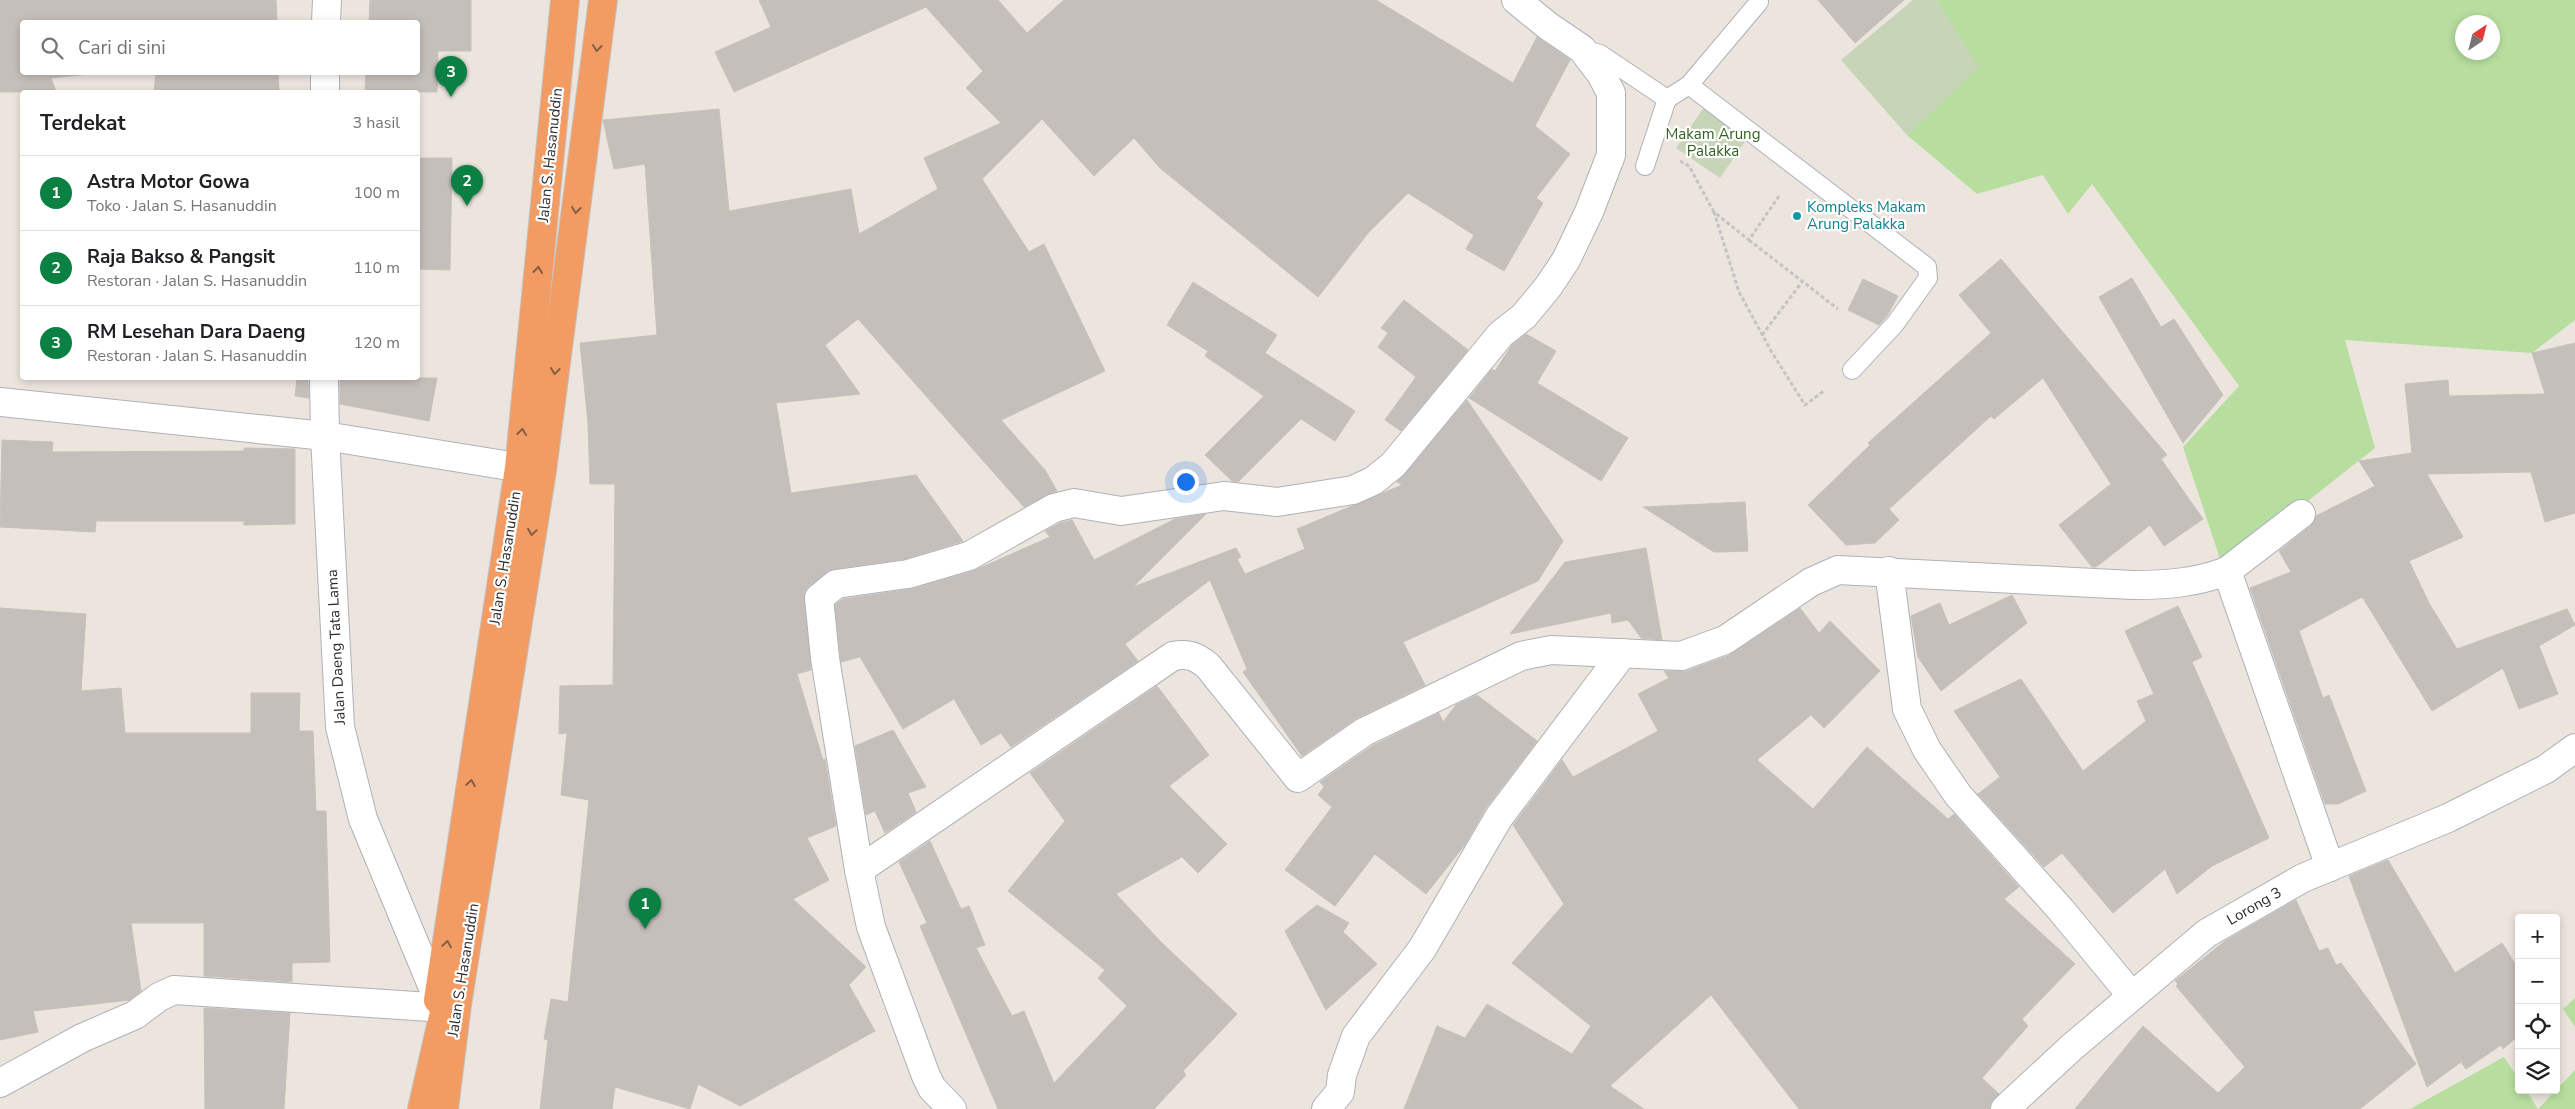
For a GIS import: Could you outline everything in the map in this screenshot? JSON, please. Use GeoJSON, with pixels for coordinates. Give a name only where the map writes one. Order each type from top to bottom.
{"type":"FeatureCollection","features":[{"type":"Feature","properties":{"kind":"highway","name":"Jalan S. Hasanuddin"},"geometry":{"type":"LineString","coordinates":[[530,469],[565,0]]}},
{"type":"Feature","properties":{"kind":"highway","name":"Jalan S. Hasanuddin"},"geometry":{"type":"LineString","coordinates":[[422,1109],[447,1004],[603,0]]}},
{"type":"Feature","properties":{"kind":"highway","name":"Jalan S. Hasanuddin"},"geometry":{"type":"LineString","coordinates":[[444,1109],[447,1004]]}},
{"type":"Feature","properties":{"kind":"street"},"geometry":{"type":"LineString","coordinates":[[326,20],[327,0]]}},
{"type":"Feature","properties":{"kind":"street"},"geometry":{"type":"LineString","coordinates":[[952,1109],[932,1088],[926,1076],[871,926],[859,870],[825,658],[819,598],[836,584],[908,574],[969,556],[1054,508],[1074,503],[1120,511],[1224,496],[1277,502],[1353,490],[1373,482],[1393,465],[1501,334],[1524,316],[1548,287],[1566,260],[1589,212],[1611,155],[1611,93],[1602,74],[1582,49],[1548,26],[1516,0]]}},
{"type":"Feature","properties":{"kind":"street"},"geometry":{"type":"LineString","coordinates":[[325,75],[325,90]]}},
{"type":"Feature","properties":{"kind":"street","name":"Jalan Daeng Tata Lama"},"geometry":{"type":"LineString","coordinates":[[324,380],[325,436],[340,727],[363,819],[447,1004]]}},
{"type":"Feature","properties":{"kind":"street"},"geometry":{"type":"LineString","coordinates":[[0,402],[325,436],[530,469]]}},
{"type":"Feature","properties":{"kind":"street"},"geometry":{"type":"LineString","coordinates":[[859,870],[1173,656],[1191,655],[1197,657],[1208,666],[1298,778],[1364,732],[1521,656],[1551,650],[1681,656],[1725,640],[1825,574],[1838,570],[1889,571],[2133,586],[2179,584],[2205,579],[2227,571],[2301,514]]}},
{"type":"Feature","properties":{"kind":"street"},"geometry":{"type":"LineString","coordinates":[[1889,571],[1907,709],[1927,750],[1958,795],[2061,910],[2132,996]]}},
{"type":"Feature","properties":{"kind":"street"},"geometry":{"type":"LineString","coordinates":[[2227,571],[2330,867]]}},
{"type":"Feature","properties":{"kind":"street"},"geometry":{"type":"LineString","coordinates":[[1326,1109],[1340,1092],[1342,1075],[1356,1036],[1422,950],[1499,817],[1623,653]]}},
{"type":"Feature","properties":{"kind":"street","name":"Lorong 3"},"geometry":{"type":"LineString","coordinates":[[2005,1109],[2132,996],[2207,934],[2303,878],[2448,818],[2546,769],[2575,748]]}},
{"type":"Feature","properties":{"kind":"street"},"geometry":{"type":"LineString","coordinates":[[0,1083],[82,1038],[135,1015],[159,997],[174,990],[447,1004]]}},
{"type":"Feature","properties":{"kind":"lane"},"geometry":{"type":"LineString","coordinates":[[1644,166],[1667,98],[1689,85],[1759,2]]}},
{"type":"Feature","properties":{"kind":"lane"},"geometry":{"type":"LineString","coordinates":[[1582,49],[1600,54],[1667,98]]}},
{"type":"Feature","properties":{"kind":"lane"},"geometry":{"type":"LineString","coordinates":[[1689,85],[1927,267],[1929,272],[1928,278],[1895,324],[1852,370]]}},
{"type":"Feature","properties":{"kind":"path"},"geometry":{"type":"LineString","coordinates":[[1652,143],[1688,166],[1714,212],[1739,292],[1762,335],[1805,405],[1852,370]]}},
{"type":"Feature","properties":{"kind":"path"},"geometry":{"type":"LineString","coordinates":[[1749,240],[1798,168]]}},
{"type":"Feature","properties":{"kind":"path"},"geometry":{"type":"LineString","coordinates":[[1714,212],[1838,309]]}},
{"type":"Feature","properties":{"kind":"path"},"geometry":{"type":"LineString","coordinates":[[1762,335],[1802,282]]}},
{"type":"Feature","properties":{"kind":"green space"},"geometry":{"type":"Polygon","coordinates":[[[1913,0],[1936,0],[1979,67],[1907,135],[1841,60],[1913,0]]]}},
{"type":"Feature","properties":{"kind":"green space"},"geometry":{"type":"Polygon","coordinates":[[[1936,0],[2575,0],[2575,320],[2532,353],[2345,340],[2375,448],[2223,568],[2183,447],[2239,386],[2092,184],[2068,214],[2043,175],[1977,194],[1907,135],[1978,67],[1936,0]]]}},
{"type":"Feature","properties":{"kind":"green space","name":"Makam Arung Palakka"},"geometry":{"type":"Polygon","coordinates":[[[1705,106],[1750,134],[1720,178],[1676,148],[1705,106]]]}},
{"type":"Feature","properties":{"kind":"green space"},"geometry":{"type":"Polygon","coordinates":[[[2575,998],[2575,1027],[2563,1009],[2575,998]]]}},
{"type":"Feature","properties":{"kind":"green space"},"geometry":{"type":"Polygon","coordinates":[[[2504,1057],[2515,1074],[2515,1094],[2529,1094],[2538,1109],[2410,1109],[2504,1057]]]}},
{"type":"Feature","properties":{"kind":"green space"},"geometry":{"type":"Polygon","coordinates":[[[2575,1070],[2575,1109],[2538,1109],[2552,1094],[2560,1094],[2560,1086],[2575,1070]]]}},
{"type":"Feature","properties":{"kind":"building"},"geometry":{"type":"Polygon","coordinates":[[[0,0],[276,0],[277,20],[20,20],[20,75],[80,75],[51,78],[55,90],[0,92],[0,0]]]}},
{"type":"Feature","properties":{"kind":"building"},"geometry":{"type":"Polygon","coordinates":[[[370,0],[471,0],[471,51],[438,51],[437,92],[420,92],[420,90],[365,90],[366,75],[420,75],[420,20],[369,20],[370,0]]]}},
{"type":"Feature","properties":{"kind":"building"},"geometry":{"type":"Polygon","coordinates":[[[759,0],[998,0],[1027,33],[1064,0],[1376,0],[1513,83],[1537,37],[1570,60],[1535,126],[1570,154],[1536,198],[1543,203],[1504,271],[1466,249],[1474,235],[1408,193],[1369,232],[1318,297],[1160,168],[1134,138],[1094,176],[1042,119],[982,179],[1029,252],[1044,244],[1105,371],[1001,420],[1045,470],[1057,491],[1024,507],[858,319],[825,345],[860,394],[776,403],[791,493],[916,475],[963,541],[905,559],[833,569],[809,586],[804,592],[811,670],[797,674],[823,760],[825,759],[836,826],[807,838],[829,880],[793,899],[866,967],[849,985],[875,1031],[740,1106],[698,1084],[690,1109],[615,1087],[612,1109],[540,1109],[548,1040],[544,1039],[551,999],[568,1002],[589,800],[561,795],[567,733],[559,734],[560,686],[613,685],[615,484],[590,484],[588,423],[580,343],[657,335],[645,164],[614,169],[603,120],[719,109],[729,211],[851,189],[859,234],[938,189],[924,158],[1001,123],[966,88],[983,71],[926,7],[734,92],[715,52],[771,27],[759,0]]]}},
{"type":"Feature","properties":{"kind":"building"},"geometry":{"type":"Polygon","coordinates":[[[1818,0],[1904,0],[1855,43],[1818,0]]]}},
{"type":"Feature","properties":{"kind":"building"},"geometry":{"type":"Polygon","coordinates":[[[156,75],[278,75],[279,90],[154,90],[156,75]]]}},
{"type":"Feature","properties":{"kind":"building"},"geometry":{"type":"Polygon","coordinates":[[[420,158],[452,158],[450,270],[420,269],[420,158]]]}},
{"type":"Feature","properties":{"kind":"building"},"geometry":{"type":"Polygon","coordinates":[[[2001,259],[2167,455],[2161,459],[2203,519],[2164,546],[2150,525],[2096,567],[2092,567],[2059,525],[2111,484],[2043,378],[1994,419],[1991,416],[1889,509],[1899,520],[1875,543],[1846,545],[1808,505],[1870,445],[1868,443],[1991,333],[1959,295],[2001,259]]]}},
{"type":"Feature","properties":{"kind":"building"},"geometry":{"type":"Polygon","coordinates":[[[2132,278],[2161,327],[2174,319],[2223,395],[2183,443],[2099,297],[2132,278]]]}},
{"type":"Feature","properties":{"kind":"building"},"geometry":{"type":"Polygon","coordinates":[[[1863,279],[1898,296],[1887,316],[1879,325],[1848,310],[1863,279]]]}},
{"type":"Feature","properties":{"kind":"building"},"geometry":{"type":"Polygon","coordinates":[[[1193,282],[1277,335],[1265,353],[1355,411],[1335,441],[1301,419],[1238,482],[1232,481],[1205,455],[1264,396],[1205,356],[1208,351],[1167,325],[1193,282]]]}},
{"type":"Feature","properties":{"kind":"building"},"geometry":{"type":"Polygon","coordinates":[[[1404,300],[1468,350],[1401,431],[1385,420],[1416,377],[1378,347],[1388,333],[1381,328],[1404,300]]]}},
{"type":"Feature","properties":{"kind":"building"},"geometry":{"type":"Polygon","coordinates":[[[1526,334],[1556,351],[1537,383],[1628,438],[1601,481],[1469,398],[1492,369],[1495,371],[1512,345],[1526,334]]]}},
{"type":"Feature","properties":{"kind":"building"},"geometry":{"type":"Polygon","coordinates":[[[2575,343],[2575,513],[2545,522],[2531,472],[2427,474],[2463,537],[2409,561],[2429,603],[2457,649],[2567,609],[2575,625],[2539,646],[2558,694],[2519,709],[2503,668],[2432,711],[2363,598],[2360,598],[2299,631],[2323,698],[2329,695],[2366,791],[2338,804],[2325,804],[2250,588],[2291,572],[2279,551],[2311,526],[2316,516],[2375,486],[2359,461],[2412,453],[2405,384],[2448,380],[2449,396],[2545,394],[2532,353],[2575,343]]]}},
{"type":"Feature","properties":{"kind":"building"},"geometry":{"type":"Polygon","coordinates":[[[420,378],[437,378],[429,421],[340,404],[340,380],[420,380],[420,378]]]}},
{"type":"Feature","properties":{"kind":"building"},"geometry":{"type":"Polygon","coordinates":[[[297,380],[308,380],[309,398],[295,396],[297,380]]]}},
{"type":"Feature","properties":{"kind":"building"},"geometry":{"type":"Polygon","coordinates":[[[1467,400],[1563,541],[1538,581],[1403,642],[1425,685],[1357,718],[1302,756],[1243,672],[1247,669],[1210,580],[1125,644],[1138,661],[1011,747],[1001,733],[981,745],[954,699],[903,729],[860,657],[841,662],[835,605],[843,599],[912,589],[973,571],[1050,537],[1045,531],[1060,523],[1072,520],[1094,560],[1175,519],[1206,514],[1133,587],[1236,548],[1241,557],[1237,559],[1245,574],[1305,549],[1297,529],[1402,485],[1397,482],[1467,400]]]}},
{"type":"Feature","properties":{"kind":"building"},"geometry":{"type":"Polygon","coordinates":[[[2,440],[53,442],[52,452],[244,451],[244,448],[295,449],[295,524],[244,525],[244,521],[96,521],[95,532],[0,527],[2,440]]]}},
{"type":"Feature","properties":{"kind":"building"},"geometry":{"type":"Polygon","coordinates":[[[1745,502],[1748,551],[1714,552],[1643,507],[1745,502]]]}},
{"type":"Feature","properties":{"kind":"building"},"geometry":{"type":"Polygon","coordinates":[[[1646,548],[1662,640],[1641,638],[1628,620],[1612,623],[1611,613],[1510,634],[1565,562],[1646,548]]]}},
{"type":"Feature","properties":{"kind":"building"},"geometry":{"type":"Polygon","coordinates":[[[2012,595],[2027,623],[1941,691],[1918,657],[1911,616],[1940,603],[1949,625],[2012,595]]]}},
{"type":"Feature","properties":{"kind":"building"},"geometry":{"type":"Polygon","coordinates":[[[2178,606],[2202,657],[2192,662],[2269,838],[2212,866],[2177,894],[2165,869],[2113,913],[2062,853],[2044,867],[1978,794],[2000,777],[1954,711],[2021,679],[2083,771],[2146,721],[2137,701],[2154,694],[2125,631],[2178,606]]]}},
{"type":"Feature","properties":{"kind":"building"},"geometry":{"type":"Polygon","coordinates":[[[0,608],[86,614],[81,691],[121,688],[125,733],[251,733],[251,693],[300,693],[299,731],[313,731],[316,811],[326,811],[330,962],[292,963],[292,982],[204,976],[204,923],[131,923],[141,991],[130,1000],[33,1011],[38,1032],[0,1040],[0,608]]]}},
{"type":"Feature","properties":{"kind":"building"},"geometry":{"type":"Polygon","coordinates":[[[1800,608],[1819,633],[1830,621],[1880,671],[1824,728],[1811,715],[1757,760],[1813,809],[1867,747],[1948,819],[1954,814],[2019,887],[2004,899],[2075,964],[2022,1019],[2028,1026],[1982,1078],[1999,1094],[1990,1104],[1990,1109],[1799,1109],[1711,995],[1610,1086],[1644,1109],[1404,1109],[1437,1026],[1465,1038],[1487,1004],[1572,1054],[1591,1026],[1512,963],[1564,904],[1513,825],[1562,760],[1573,777],[1658,731],[1638,694],[1669,678],[1664,671],[1686,671],[1730,655],[1800,608]]]}},
{"type":"Feature","properties":{"kind":"building"},"geometry":{"type":"Polygon","coordinates":[[[1157,686],[1209,755],[1169,786],[1227,844],[1198,873],[1182,857],[1116,894],[1161,942],[1237,1014],[1183,1071],[1186,1075],[1154,1109],[998,1109],[920,926],[927,923],[899,862],[930,841],[961,909],[969,906],[985,945],[976,948],[1012,1016],[1024,1011],[1054,1083],[1127,1006],[1098,978],[1105,970],[1008,891],[1065,821],[1030,773],[1157,686]]]}},
{"type":"Feature","properties":{"kind":"building"},"geometry":{"type":"Polygon","coordinates":[[[1477,695],[1537,741],[1486,808],[1464,846],[1426,894],[1375,854],[1335,906],[1285,870],[1332,807],[1318,795],[1324,787],[1320,782],[1372,746],[1439,713],[1443,722],[1456,705],[1477,695]]]}},
{"type":"Feature","properties":{"kind":"building"},"geometry":{"type":"Polygon","coordinates":[[[893,730],[926,787],[908,793],[916,812],[885,833],[875,811],[866,815],[855,746],[893,730]]]}},
{"type":"Feature","properties":{"kind":"building"},"geometry":{"type":"Polygon","coordinates":[[[2388,860],[2455,973],[2502,943],[2515,964],[2515,1038],[2503,1049],[2501,1045],[2466,1069],[2461,1062],[2427,1087],[2349,876],[2388,860]]]}},
{"type":"Feature","properties":{"kind":"building"},"geometry":{"type":"Polygon","coordinates":[[[2296,900],[2319,951],[2328,948],[2336,965],[2341,963],[2416,1064],[2360,1109],[2075,1109],[2143,1026],[2218,1093],[2245,1067],[2176,986],[2178,984],[2175,981],[2225,941],[2296,900]]]}},
{"type":"Feature","properties":{"kind":"building"},"geometry":{"type":"Polygon","coordinates":[[[1317,905],[1349,923],[1343,932],[1377,964],[1326,1010],[1285,931],[1317,905]]]}},
{"type":"Feature","properties":{"kind":"building"},"geometry":{"type":"Polygon","coordinates":[[[204,1008],[290,1013],[284,1109],[205,1109],[204,1008]]]}},
{"type":"Feature","properties":{"kind":"place","name":"RM Lesehan Dara Daeng"},"geometry":{"type":"Point","coordinates":[451,97]}},
{"type":"Feature","properties":{"kind":"place","name":"Raja Bakso & Pangsit"},"geometry":{"type":"Point","coordinates":[467,206]}},
{"type":"Feature","properties":{"kind":"place","name":"Kompleks Makam Arung Palakka"},"geometry":{"type":"Point","coordinates":[1797,216]}},
{"type":"Feature","properties":{"kind":"place","name":"Astra Motor Gowa"},"geometry":{"type":"Point","coordinates":[645,929]}}]}
